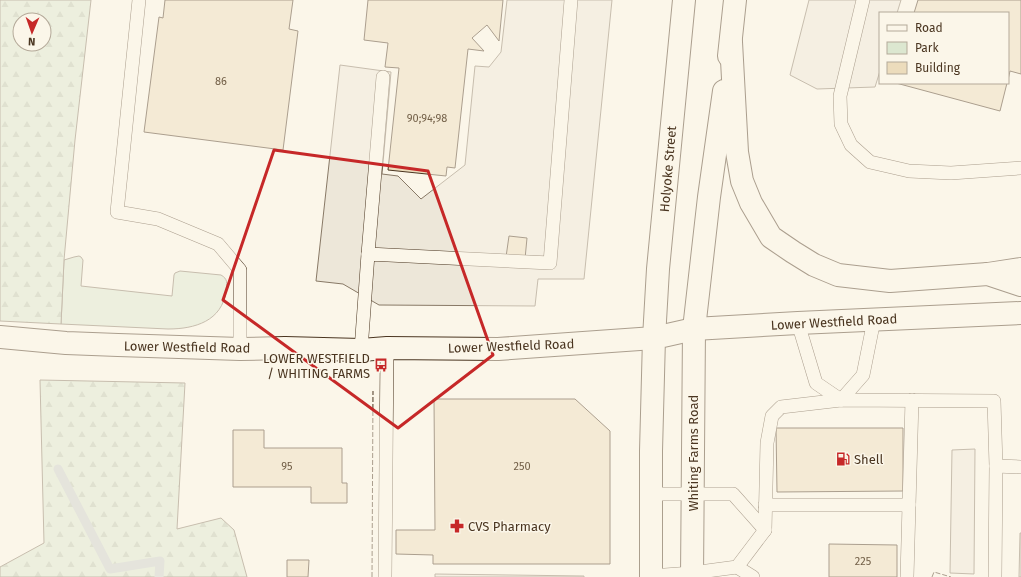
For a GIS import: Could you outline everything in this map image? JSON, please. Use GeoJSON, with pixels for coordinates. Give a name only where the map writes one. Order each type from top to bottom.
{"type":"FeatureCollection","features":[{"type":"Feature","properties":{"kind":"main road","name":"Holyoke Street"},"geometry":{"type":"LineString","coordinates":[[654,338],[658,269],[684,0]]}},
{"type":"Feature","properties":{"kind":"main road"},"geometry":{"type":"LineString","coordinates":[[694,329],[709,197],[732,42],[735,0]]}},
{"type":"Feature","properties":{"kind":"main road"},"geometry":{"type":"LineString","coordinates":[[732,42],[738,152],[742,181],[751,203],[770,237],[814,265],[838,275],[890,281],[988,274],[1021,269]]}},
{"type":"Feature","properties":{"kind":"main road"},"geometry":{"type":"LineString","coordinates":[[988,274],[1021,285]]}},
{"type":"Feature","properties":{"kind":"main road","name":"Lower Westfield Road"},"geometry":{"type":"LineString","coordinates":[[0,337],[66,343],[240,349],[498,349],[654,338],[694,329],[1021,313]]}},
{"type":"Feature","properties":{"kind":"main road","name":"Whiting Farms Road"},"geometry":{"type":"LineString","coordinates":[[692,575],[694,329]]}},
{"type":"Feature","properties":{"kind":"main road"},"geometry":{"type":"LineString","coordinates":[[651,576],[650,494],[654,338]]}},
{"type":"Feature","properties":{"kind":"lane"},"geometry":{"type":"LineString","coordinates":[[139,0],[117,212],[158,218],[218,244],[240,270],[240,349]]}},
{"type":"Feature","properties":{"kind":"lane"},"geometry":{"type":"LineString","coordinates":[[368,254],[550,263],[571,0]]}},
{"type":"Feature","properties":{"kind":"lane"},"geometry":{"type":"LineString","coordinates":[[863,0],[840,96],[842,124],[851,145],[870,162],[909,171],[951,173],[1021,168]]}},
{"type":"Feature","properties":{"kind":"lane"},"geometry":{"type":"LineString","coordinates":[[361,350],[383,77]]}},
{"type":"Feature","properties":{"kind":"lane"},"geometry":{"type":"LineString","coordinates":[[841,400],[862,375],[874,320]]}},
{"type":"Feature","properties":{"kind":"lane"},"geometry":{"type":"LineString","coordinates":[[798,323],[816,383],[841,400]]}},
{"type":"Feature","properties":{"kind":"lane"},"geometry":{"type":"LineString","coordinates":[[384,577],[386,348]]}},
{"type":"Feature","properties":{"kind":"lane"},"geometry":{"type":"LineString","coordinates":[[737,567],[765,530],[767,443],[772,416],[781,407],[841,400],[994,401],[996,466],[995,577]]}},
{"type":"Feature","properties":{"kind":"lane"},"geometry":{"type":"LineString","coordinates":[[908,577],[912,400]]}},
{"type":"Feature","properties":{"kind":"lane"},"geometry":{"type":"LineString","coordinates":[[996,466],[1021,467]]}},
{"type":"Feature","properties":{"kind":"lane"},"geometry":{"type":"LineString","coordinates":[[650,494],[733,494],[765,530]]}},
{"type":"Feature","properties":{"kind":"lane"},"geometry":{"type":"LineString","coordinates":[[765,506],[909,505]]}},
{"type":"Feature","properties":{"kind":"lane"},"geometry":{"type":"LineString","coordinates":[[651,576],[692,575],[737,567],[753,577]]}},
{"type":"Feature","properties":{"kind":"highlighted area"},"geometry":{"type":"Polygon","coordinates":[[[274,150],[428,171],[493,355],[398,428],[223,300],[274,150]]]}},
{"type":"Feature","properties":{"kind":"green space"},"geometry":{"type":"Polygon","coordinates":[[[0,0],[91,0],[75,140],[64,260],[61,324],[0,321],[0,0]]]}},
{"type":"Feature","properties":{"kind":"green space"},"geometry":{"type":"Polygon","coordinates":[[[79,256],[83,260],[81,286],[172,296],[174,275],[180,271],[221,275],[225,278],[227,283],[226,291],[219,310],[213,316],[197,325],[178,329],[61,324],[64,260],[79,256]]]}},
{"type":"Feature","properties":{"kind":"green space"},"geometry":{"type":"Polygon","coordinates":[[[40,380],[185,383],[177,529],[221,518],[234,530],[247,577],[0,577],[0,567],[44,543],[40,380]]]}},
{"type":"Feature","properties":{"kind":"shaded area"},"geometry":{"type":"Polygon","coordinates":[[[507,0],[612,0],[584,279],[538,279],[535,306],[379,305],[343,284],[316,281],[340,65],[391,72],[382,174],[398,176],[421,199],[465,165],[475,66],[489,67],[501,52],[507,0]]]}},
{"type":"Feature","properties":{"kind":"shaded area"},"geometry":{"type":"Polygon","coordinates":[[[809,0],[901,0],[897,12],[879,12],[879,74],[875,87],[817,89],[790,75],[809,0]]]}},
{"type":"Feature","properties":{"kind":"shaded area"},"geometry":{"type":"Polygon","coordinates":[[[975,449],[974,574],[950,573],[952,450],[975,449]]]}},
{"type":"Feature","properties":{"kind":"shaded area"},"geometry":{"type":"Polygon","coordinates":[[[1020,533],[1021,577],[1019,577],[1020,533]]]}},
{"type":"Feature","properties":{"kind":"shaded area"},"geometry":{"type":"Polygon","coordinates":[[[435,574],[584,576],[584,577],[435,577],[435,574]]]}},
{"type":"Feature","properties":{"kind":"building"},"geometry":{"type":"Polygon","coordinates":[[[165,0],[293,0],[289,29],[298,31],[283,150],[144,132],[159,17],[163,18],[165,0]]]}},
{"type":"Feature","properties":{"kind":"building"},"geometry":{"type":"Polygon","coordinates":[[[368,0],[503,0],[499,41],[487,25],[472,38],[484,51],[468,49],[455,168],[447,167],[446,176],[388,170],[399,68],[385,67],[388,43],[364,40],[368,0]]]}},
{"type":"Feature","properties":{"kind":"building"},"geometry":{"type":"Polygon","coordinates":[[[918,0],[1021,0],[1021,74],[1010,71],[1009,76],[1009,12],[914,12],[918,0]]]}},
{"type":"Feature","properties":{"kind":"building"},"geometry":{"type":"Polygon","coordinates":[[[900,84],[1007,84],[1000,111],[900,84]]]}},
{"type":"Feature","properties":{"kind":"building"},"geometry":{"type":"Polygon","coordinates":[[[509,236],[527,238],[525,259],[506,257],[509,236]]]}},
{"type":"Feature","properties":{"kind":"building","name":"CVS Pharmacy"},"geometry":{"type":"Polygon","coordinates":[[[434,399],[575,399],[610,431],[610,564],[433,564],[433,555],[396,554],[396,530],[435,530],[434,399]]]}},
{"type":"Feature","properties":{"kind":"building"},"geometry":{"type":"Polygon","coordinates":[[[776,428],[903,428],[903,491],[777,492],[776,428]]]}},
{"type":"Feature","properties":{"kind":"building"},"geometry":{"type":"Polygon","coordinates":[[[233,430],[264,430],[264,448],[342,448],[342,483],[347,483],[347,503],[311,503],[311,487],[233,487],[233,430]]]}},
{"type":"Feature","properties":{"kind":"building"},"geometry":{"type":"Polygon","coordinates":[[[829,544],[897,545],[897,577],[829,577],[829,544]]]}},
{"type":"Feature","properties":{"kind":"building"},"geometry":{"type":"Polygon","coordinates":[[[287,560],[309,560],[308,577],[287,577],[287,560]]]}},
{"type":"Feature","properties":{"kind":"waterway"},"geometry":{"type":"LineString","coordinates":[[58,469],[110,569],[160,561],[159,577]]}},
{"type":"Feature","properties":{"kind":"fence"},"geometry":{"type":"LineString","coordinates":[[372,577],[373,391]]}},
{"type":"Feature","properties":{"kind":"fence"},"geometry":{"type":"LineString","coordinates":[[932,577],[934,572],[951,577]]}},
{"type":"Feature","properties":{"kind":"place","name":"LOWER WESTFIELD / WHITING FARMS"},"geometry":{"type":"Point","coordinates":[381,365]}},
{"type":"Feature","properties":{"kind":"place","name":"Shell"},"geometry":{"type":"Point","coordinates":[843,459]}},
{"type":"Feature","properties":{"kind":"place","name":"CVS Pharmacy"},"geometry":{"type":"Point","coordinates":[457,526]}}]}
